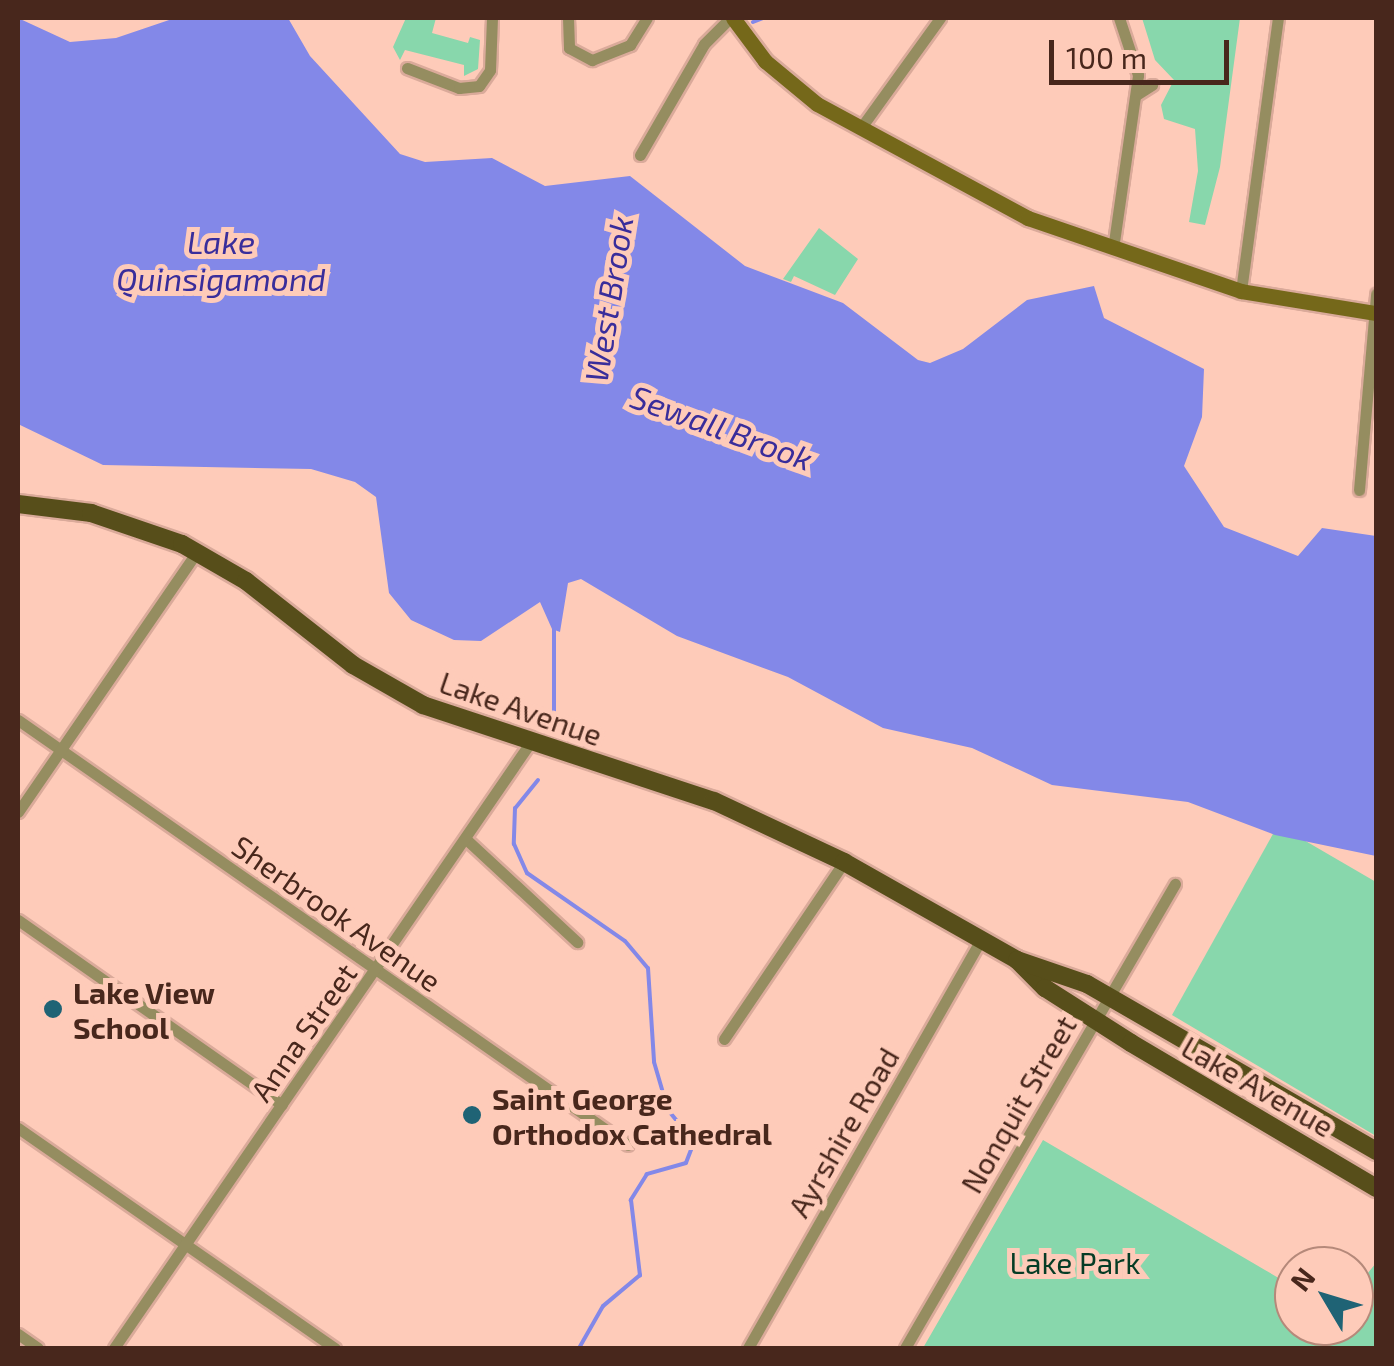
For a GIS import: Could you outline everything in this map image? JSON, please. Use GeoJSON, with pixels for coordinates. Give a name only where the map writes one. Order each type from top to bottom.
{"type":"FeatureCollection","features":[{"type":"Feature","properties":{"kind":"main road"},"geometry":{"type":"LineString","coordinates":[[732,18],[784,80],[860,129],[1028,218],[1241,291],[1376,313]]}},
{"type":"Feature","properties":{"kind":"main road","name":"Lake Avenue"},"geometry":{"type":"LineString","coordinates":[[18,504],[108,517],[197,552],[387,686],[530,743],[714,802],[844,862],[1017,960],[1062,971],[1110,997],[1376,1151]]}},
{"type":"Feature","properties":{"kind":"main road","name":"Lake Avenue"},"geometry":{"type":"LineString","coordinates":[[1017,960],[1045,988],[1376,1188]]}},
{"type":"Feature","properties":{"kind":"street"},"geometry":{"type":"LineString","coordinates":[[406,68],[460,88],[479,86],[490,70],[492,18]]}},
{"type":"Feature","properties":{"kind":"street"},"geometry":{"type":"LineString","coordinates":[[568,18],[569,48],[581,58],[624,50],[647,18]]}},
{"type":"Feature","properties":{"kind":"street"},"geometry":{"type":"LineString","coordinates":[[640,155],[704,44],[732,18]]}},
{"type":"Feature","properties":{"kind":"street"},"geometry":{"type":"LineString","coordinates":[[860,129],[940,18]]}},
{"type":"Feature","properties":{"kind":"street"},"geometry":{"type":"LineString","coordinates":[[1113,249],[1136,95],[1135,59],[1118,18]]}},
{"type":"Feature","properties":{"kind":"street"},"geometry":{"type":"LineString","coordinates":[[1241,291],[1278,18]]}},
{"type":"Feature","properties":{"kind":"street"},"geometry":{"type":"LineString","coordinates":[[1136,95],[1152,85]]}},
{"type":"Feature","properties":{"kind":"street"},"geometry":{"type":"LineString","coordinates":[[1359,490],[1376,294]]}},
{"type":"Feature","properties":{"kind":"street"},"geometry":{"type":"LineString","coordinates":[[1362,456],[1376,457]]}},
{"type":"Feature","properties":{"kind":"street"},"geometry":{"type":"LineString","coordinates":[[18,812],[197,552]]}},
{"type":"Feature","properties":{"kind":"street","name":"Sherbrook Avenue"},"geometry":{"type":"LineString","coordinates":[[18,720],[378,970],[462,1035],[628,1145]]}},
{"type":"Feature","properties":{"kind":"street","name":"Anna Street"},"geometry":{"type":"LineString","coordinates":[[114,1348],[468,841],[530,743]]}},
{"type":"Feature","properties":{"kind":"street"},"geometry":{"type":"LineString","coordinates":[[468,841],[577,942]]}},
{"type":"Feature","properties":{"kind":"street"},"geometry":{"type":"LineString","coordinates":[[724,1039],[844,862]]}},
{"type":"Feature","properties":{"kind":"street","name":"Nonquit Street"},"geometry":{"type":"LineString","coordinates":[[905,1348],[1176,884]]}},
{"type":"Feature","properties":{"kind":"street"},"geometry":{"type":"LineString","coordinates":[[18,920],[282,1105]]}},
{"type":"Feature","properties":{"kind":"street","name":"Ayrshire Road"},"geometry":{"type":"LineString","coordinates":[[748,1348],[981,940]]}},
{"type":"Feature","properties":{"kind":"street"},"geometry":{"type":"LineString","coordinates":[[18,1128],[334,1348]]}},
{"type":"Feature","properties":{"kind":"street"},"geometry":{"type":"LineString","coordinates":[[18,1334],[38,1348]]}},
{"type":"Feature","properties":{"kind":"green space"},"geometry":{"type":"Polygon","coordinates":[[[406,18],[436,18],[432,33],[468,43],[470,37],[480,40],[478,69],[464,76],[464,65],[405,50],[400,60],[393,47],[406,18]]]}},
{"type":"Feature","properties":{"kind":"green space"},"geometry":{"type":"Polygon","coordinates":[[[1142,18],[1240,18],[1220,167],[1205,225],[1189,222],[1198,171],[1195,129],[1164,119],[1161,105],[1174,80],[1155,60],[1142,18]]]}},
{"type":"Feature","properties":{"kind":"green space"},"geometry":{"type":"Polygon","coordinates":[[[819,228],[858,259],[835,295],[794,276],[791,282],[783,279],[819,228]]]}},
{"type":"Feature","properties":{"kind":"green space"},"geometry":{"type":"Polygon","coordinates":[[[1278,825],[1376,882],[1376,1136],[1172,1015],[1278,825]]]}},
{"type":"Feature","properties":{"kind":"green space","name":"Lake Park"},"geometry":{"type":"Polygon","coordinates":[[[1043,1140],[1274,1275],[1274,1346],[1374,1346],[1376,1263],[1376,1348],[923,1348],[1043,1140]]]}},
{"type":"Feature","properties":{"kind":"water","name":"Lake Quinsigamond"},"geometry":{"type":"Polygon","coordinates":[[[18,18],[70,42],[116,38],[175,18],[288,18],[310,56],[400,154],[425,162],[492,158],[545,186],[630,176],[745,266],[843,303],[918,360],[930,363],[963,349],[1027,300],[1094,286],[1104,318],[1204,369],[1202,417],[1184,466],[1224,527],[1298,556],[1322,528],[1376,536],[1376,856],[1275,835],[1188,802],[1052,785],[972,748],[883,728],[788,677],[677,636],[581,579],[568,583],[560,632],[552,629],[540,602],[481,641],[454,640],[411,620],[389,593],[376,497],[355,482],[311,469],[103,465],[18,424],[18,18]]]}},
{"type":"Feature","properties":{"kind":"waterway","name":"West Brook"},"geometry":{"type":"LineString","coordinates":[[753,22],[763,18]]}},
{"type":"Feature","properties":{"kind":"waterway"},"geometry":{"type":"LineString","coordinates":[[554,627],[554,717]]}},
{"type":"Feature","properties":{"kind":"waterway"},"geometry":{"type":"LineString","coordinates":[[538,780],[515,808],[514,844],[527,873],[625,941],[648,968],[654,1062],[668,1110],[694,1142],[686,1163],[647,1174],[631,1200],[640,1275],[603,1306],[579,1348]]}},
{"type":"Feature","properties":{"kind":"place","name":"Lake View School"},"geometry":{"type":"Point","coordinates":[53,1009]}},
{"type":"Feature","properties":{"kind":"place","name":"Saint George Orthodox Cathedral"},"geometry":{"type":"Point","coordinates":[472,1115]}},
{"type":"Feature","properties":{"kind":"water label","name":"Sewall Brook"},"geometry":{"type":"Point","coordinates":[722,427]}}]}
